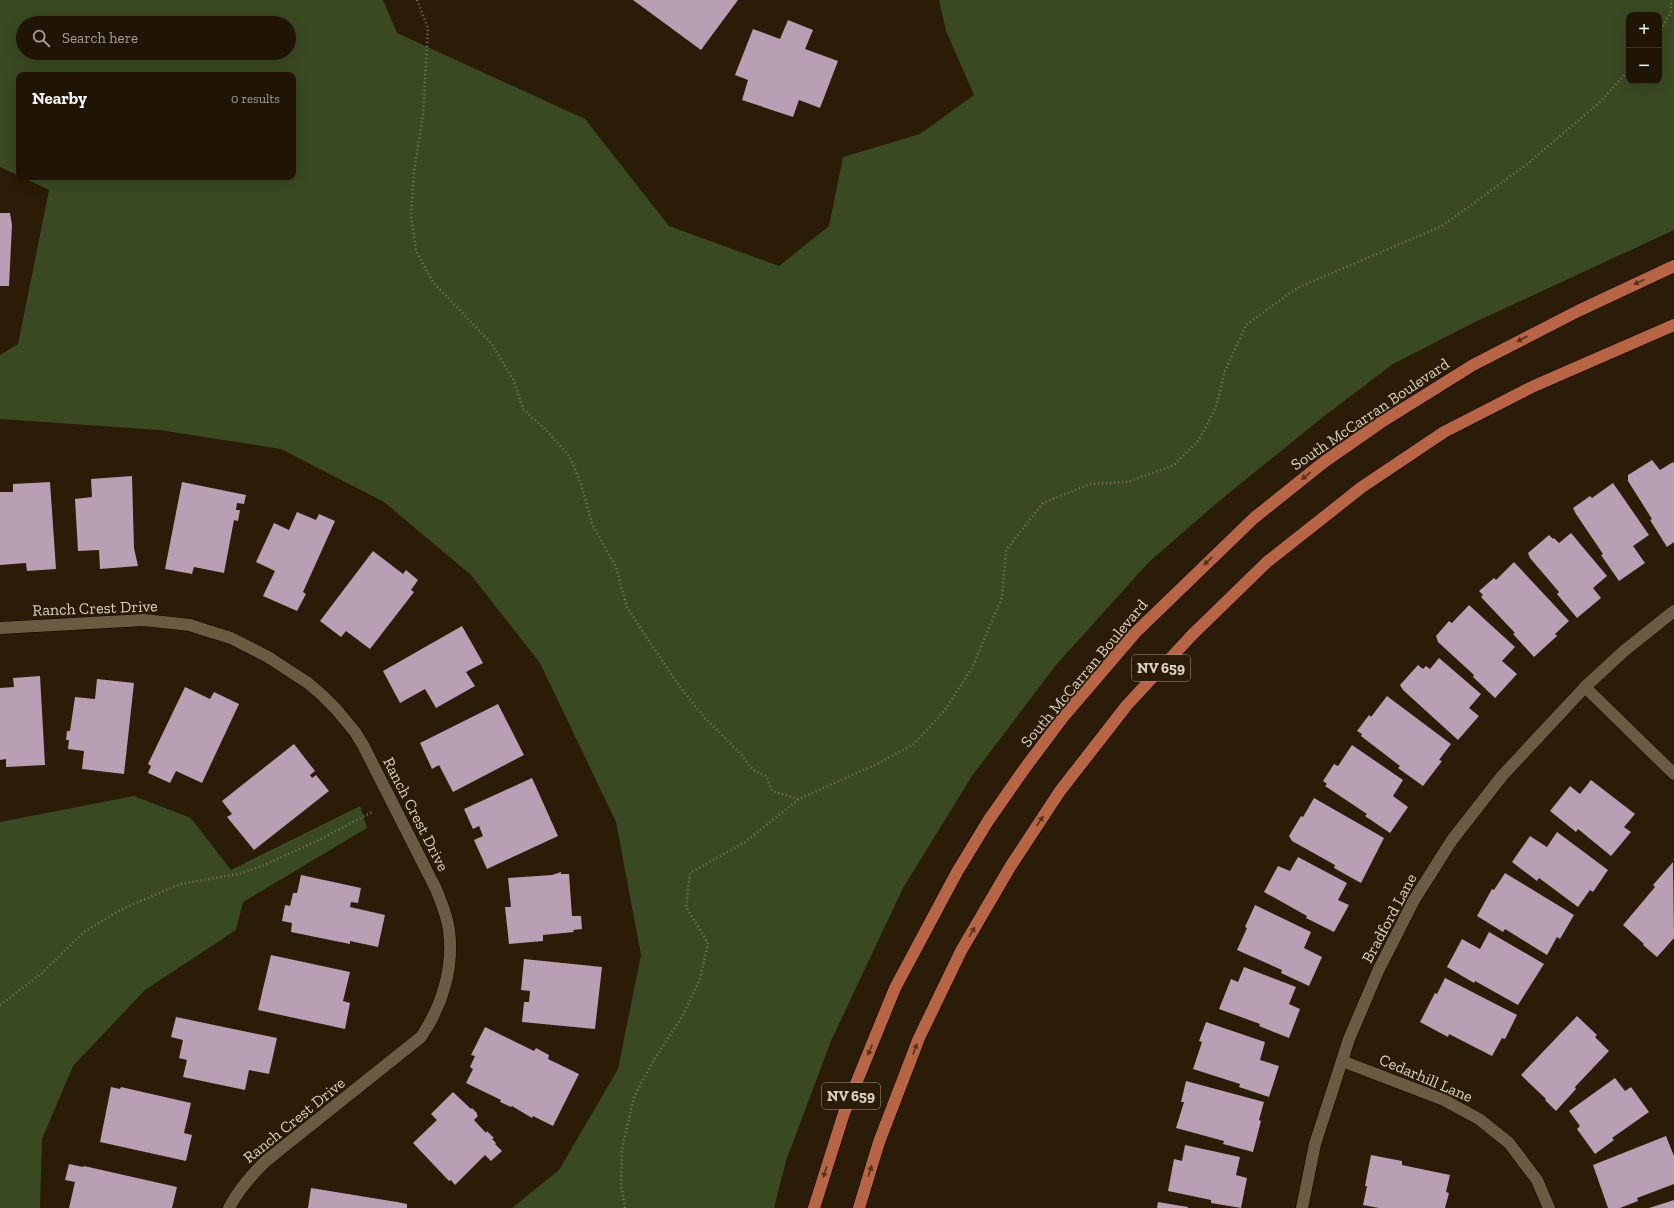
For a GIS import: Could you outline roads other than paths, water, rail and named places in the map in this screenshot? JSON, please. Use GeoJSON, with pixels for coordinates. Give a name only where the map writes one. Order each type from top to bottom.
{"type":"FeatureCollection","features":[{"type":"Feature","properties":{"kind":"main road","name":"South McCarran Boulevard"},"geometry":{"type":"LineString","coordinates":[[814,1208],[844,1113],[895,988],[957,872],[988,821],[1025,768],[1064,716],[1135,634],[1254,518],[1324,462],[1380,423],[1473,365],[1578,311],[1674,266]]}},
{"type":"Feature","properties":{"kind":"main road","name":"NV 659"},"geometry":{"type":"LineString","coordinates":[[859,1208],[879,1142],[919,1038],[961,951],[1010,867],[1060,792],[1126,705],[1192,635],[1266,562],[1362,487],[1444,432],[1520,393],[1674,325]]}},
{"type":"Feature","properties":{"kind":"street","name":"Bradford Lane"},"geometry":{"type":"LineString","coordinates":[[1302,1208],[1315,1144],[1349,1039],[1378,971],[1414,900],[1452,840],[1502,776],[1585,687],[1624,651],[1674,611]]}},
{"type":"Feature","properties":{"kind":"street","name":"Ranch Crest Drive"},"geometry":{"type":"LineString","coordinates":[[0,628],[144,620],[190,625],[243,643],[268,657],[308,683],[336,709],[363,745],[436,889],[445,911],[449,930],[450,950],[445,989],[439,1007],[421,1037],[267,1160],[253,1173],[238,1192],[229,1208]]}},
{"type":"Feature","properties":{"kind":"street"},"geometry":{"type":"LineString","coordinates":[[1585,687],[1674,774]]}},
{"type":"Feature","properties":{"kind":"street","name":"Cedarhill Lane"},"geometry":{"type":"LineString","coordinates":[[1342,1061],[1444,1100],[1479,1119],[1510,1143],[1537,1180],[1549,1208]]}}]}
